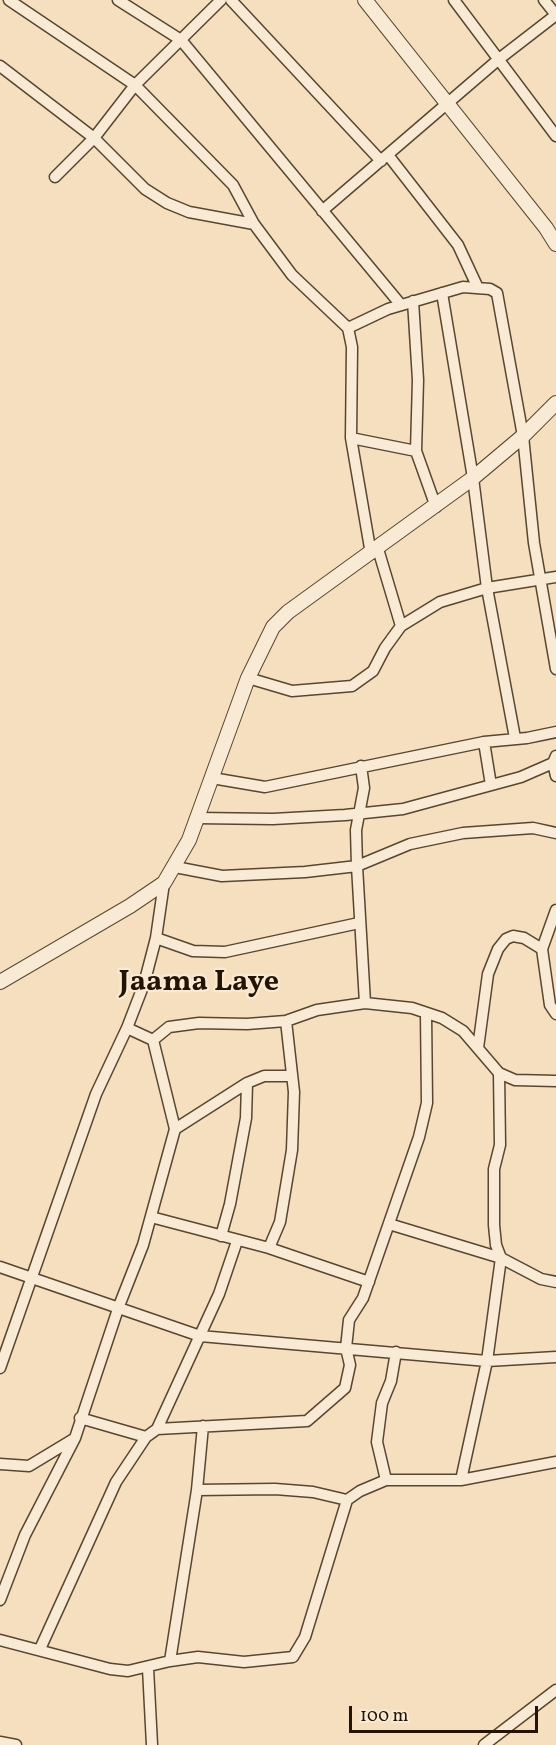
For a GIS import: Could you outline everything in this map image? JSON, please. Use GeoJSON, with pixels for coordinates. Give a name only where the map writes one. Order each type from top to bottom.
{"type":"FeatureCollection","features":[{"type":"Feature","properties":{"kind":"street"},"geometry":{"type":"LineString","coordinates":[[9,0],[135,85],[233,185],[254,224],[292,275],[348,328],[352,347],[351,438],[375,551],[401,626]]}},
{"type":"Feature","properties":{"kind":"street"},"geometry":{"type":"LineString","coordinates":[[118,0],[181,40],[400,305]]}},
{"type":"Feature","properties":{"kind":"street"},"geometry":{"type":"LineString","coordinates":[[55,177],[93,138],[135,85],[181,40],[209,4],[221,0]]}},
{"type":"Feature","properties":{"kind":"street"},"geometry":{"type":"LineString","coordinates":[[231,0],[385,158],[458,245],[478,288]]}},
{"type":"Feature","properties":{"kind":"street"},"geometry":{"type":"LineString","coordinates":[[365,0],[446,104],[551,224],[556,244]]}},
{"type":"Feature","properties":{"kind":"street"},"geometry":{"type":"LineString","coordinates":[[454,0],[556,136]]}},
{"type":"Feature","properties":{"kind":"street"},"geometry":{"type":"LineString","coordinates":[[322,211],[499,59],[556,15],[544,0]]}},
{"type":"Feature","properties":{"kind":"street"},"geometry":{"type":"LineString","coordinates":[[0,66],[93,138],[145,189],[167,203],[189,212],[254,224]]}},
{"type":"Feature","properties":{"kind":"street"},"geometry":{"type":"LineString","coordinates":[[348,328],[400,305],[463,287],[496,293],[523,436],[541,580],[556,669]]}},
{"type":"Feature","properties":{"kind":"street"},"geometry":{"type":"LineString","coordinates":[[442,293],[473,478],[487,588],[515,738]]}},
{"type":"Feature","properties":{"kind":"street"},"geometry":{"type":"LineString","coordinates":[[413,302],[418,380],[416,451],[436,507]]}},
{"type":"Feature","properties":{"kind":"street"},"geometry":{"type":"LineString","coordinates":[[0,982],[130,906],[164,883],[175,867],[197,818],[248,678],[273,627],[288,612],[473,478],[523,436],[556,403]]}},
{"type":"Feature","properties":{"kind":"street"},"geometry":{"type":"LineString","coordinates":[[351,438],[416,451]]}},
{"type":"Feature","properties":{"kind":"street"},"geometry":{"type":"LineString","coordinates":[[248,678],[292,691],[352,686],[373,671],[385,648],[401,626],[440,602],[487,588],[556,577]]}},
{"type":"Feature","properties":{"kind":"street"},"geometry":{"type":"LineString","coordinates":[[212,778],[265,787],[484,742],[527,738],[556,732]]}},
{"type":"Feature","properties":{"kind":"street"},"geometry":{"type":"LineString","coordinates":[[484,742],[491,785]]}},
{"type":"Feature","properties":{"kind":"street"},"geometry":{"type":"LineString","coordinates":[[197,818],[285,818],[345,815],[403,808],[521,777],[555,759],[556,776]]}},
{"type":"Feature","properties":{"kind":"street"},"geometry":{"type":"LineString","coordinates":[[361,766],[364,788],[356,830],[359,923],[366,1003]]}},
{"type":"Feature","properties":{"kind":"street"},"geometry":{"type":"LineString","coordinates":[[175,867],[222,876],[305,872],[357,866],[410,844],[463,833],[525,828],[556,833]]}},
{"type":"Feature","properties":{"kind":"street"},"geometry":{"type":"LineString","coordinates":[[0,1368],[96,1094],[127,1028],[144,984],[156,938],[164,883]]}},
{"type":"Feature","properties":{"kind":"street"},"geometry":{"type":"LineString","coordinates":[[556,910],[542,949],[550,1005],[556,1014]]}},
{"type":"Feature","properties":{"kind":"street"},"geometry":{"type":"LineString","coordinates":[[156,938],[193,951],[225,952],[359,923]]}},
{"type":"Feature","properties":{"kind":"street"},"geometry":{"type":"LineString","coordinates":[[478,1048],[488,974],[498,949],[506,939],[513,936],[524,938],[542,949]]}},
{"type":"Feature","properties":{"kind":"street"},"geometry":{"type":"LineString","coordinates":[[153,1040],[169,1027],[199,1023],[247,1024],[286,1021],[317,1010],[366,1003],[412,1008],[442,1018],[463,1031],[499,1073],[515,1080],[556,1082]]}},
{"type":"Feature","properties":{"kind":"street"},"geometry":{"type":"LineString","coordinates":[[157,1429],[308,1421],[345,1388],[350,1365],[346,1348],[349,1320],[358,1310],[369,1282],[419,1137],[427,1103],[426,1013]]}},
{"type":"Feature","properties":{"kind":"street"},"geometry":{"type":"LineString","coordinates":[[269,1248],[280,1222],[292,1150],[292,1076],[286,1021]]}},
{"type":"Feature","properties":{"kind":"street"},"geometry":{"type":"LineString","coordinates":[[127,1028],[153,1040]]}},
{"type":"Feature","properties":{"kind":"street"},"geometry":{"type":"LineString","coordinates":[[0,1600],[25,1535],[75,1438],[118,1306],[143,1245],[151,1217],[175,1129],[153,1040]]}},
{"type":"Feature","properties":{"kind":"street"},"geometry":{"type":"LineString","coordinates":[[461,1480],[487,1360],[501,1258],[496,1245],[494,1225],[494,1169],[500,1145],[499,1073]]}},
{"type":"Feature","properties":{"kind":"street"},"geometry":{"type":"LineString","coordinates":[[175,1129],[247,1083],[264,1076],[292,1076]]}},
{"type":"Feature","properties":{"kind":"street"},"geometry":{"type":"LineString","coordinates":[[222,1236],[246,1118],[247,1083]]}},
{"type":"Feature","properties":{"kind":"street"},"geometry":{"type":"LineString","coordinates":[[151,1217],[269,1248],[369,1282]]}},
{"type":"Feature","properties":{"kind":"street"},"geometry":{"type":"LineString","coordinates":[[389,1224],[501,1258],[541,1279],[556,1282]]}},
{"type":"Feature","properties":{"kind":"street"},"geometry":{"type":"LineString","coordinates":[[40,1649],[116,1482],[146,1437],[157,1429],[219,1294],[237,1241]]}},
{"type":"Feature","properties":{"kind":"street"},"geometry":{"type":"LineString","coordinates":[[0,1267],[200,1336],[487,1360],[556,1357]]}},
{"type":"Feature","properties":{"kind":"street"},"geometry":{"type":"LineString","coordinates":[[386,1480],[377,1442],[382,1403],[391,1381],[396,1352]]}},
{"type":"Feature","properties":{"kind":"street"},"geometry":{"type":"LineString","coordinates":[[80,1418],[146,1437]]}},
{"type":"Feature","properties":{"kind":"street"},"geometry":{"type":"LineString","coordinates":[[170,1660],[197,1490],[203,1426]]}},
{"type":"Feature","properties":{"kind":"street"},"geometry":{"type":"LineString","coordinates":[[0,1464],[29,1466],[45,1459],[75,1438]]}},
{"type":"Feature","properties":{"kind":"street"},"geometry":{"type":"LineString","coordinates":[[0,1640],[110,1669],[128,1671],[148,1668],[170,1660],[198,1657],[244,1662],[293,1657],[305,1637],[347,1500],[360,1491],[386,1480],[461,1480],[556,1462]]}},
{"type":"Feature","properties":{"kind":"street"},"geometry":{"type":"LineString","coordinates":[[197,1490],[313,1491],[347,1500]]}},
{"type":"Feature","properties":{"kind":"street"},"geometry":{"type":"LineString","coordinates":[[148,1668],[152,1745]]}},
{"type":"Feature","properties":{"kind":"street"},"geometry":{"type":"LineString","coordinates":[[484,1745],[556,1690]]}},
{"type":"Feature","properties":{"kind":"street"},"geometry":{"type":"LineString","coordinates":[[0,1742],[16,1745]]}},
{"type":"Feature","properties":{"kind":"district","name":"Jaama Laye"},"geometry":{"type":"Point","coordinates":[199,984]}}]}
